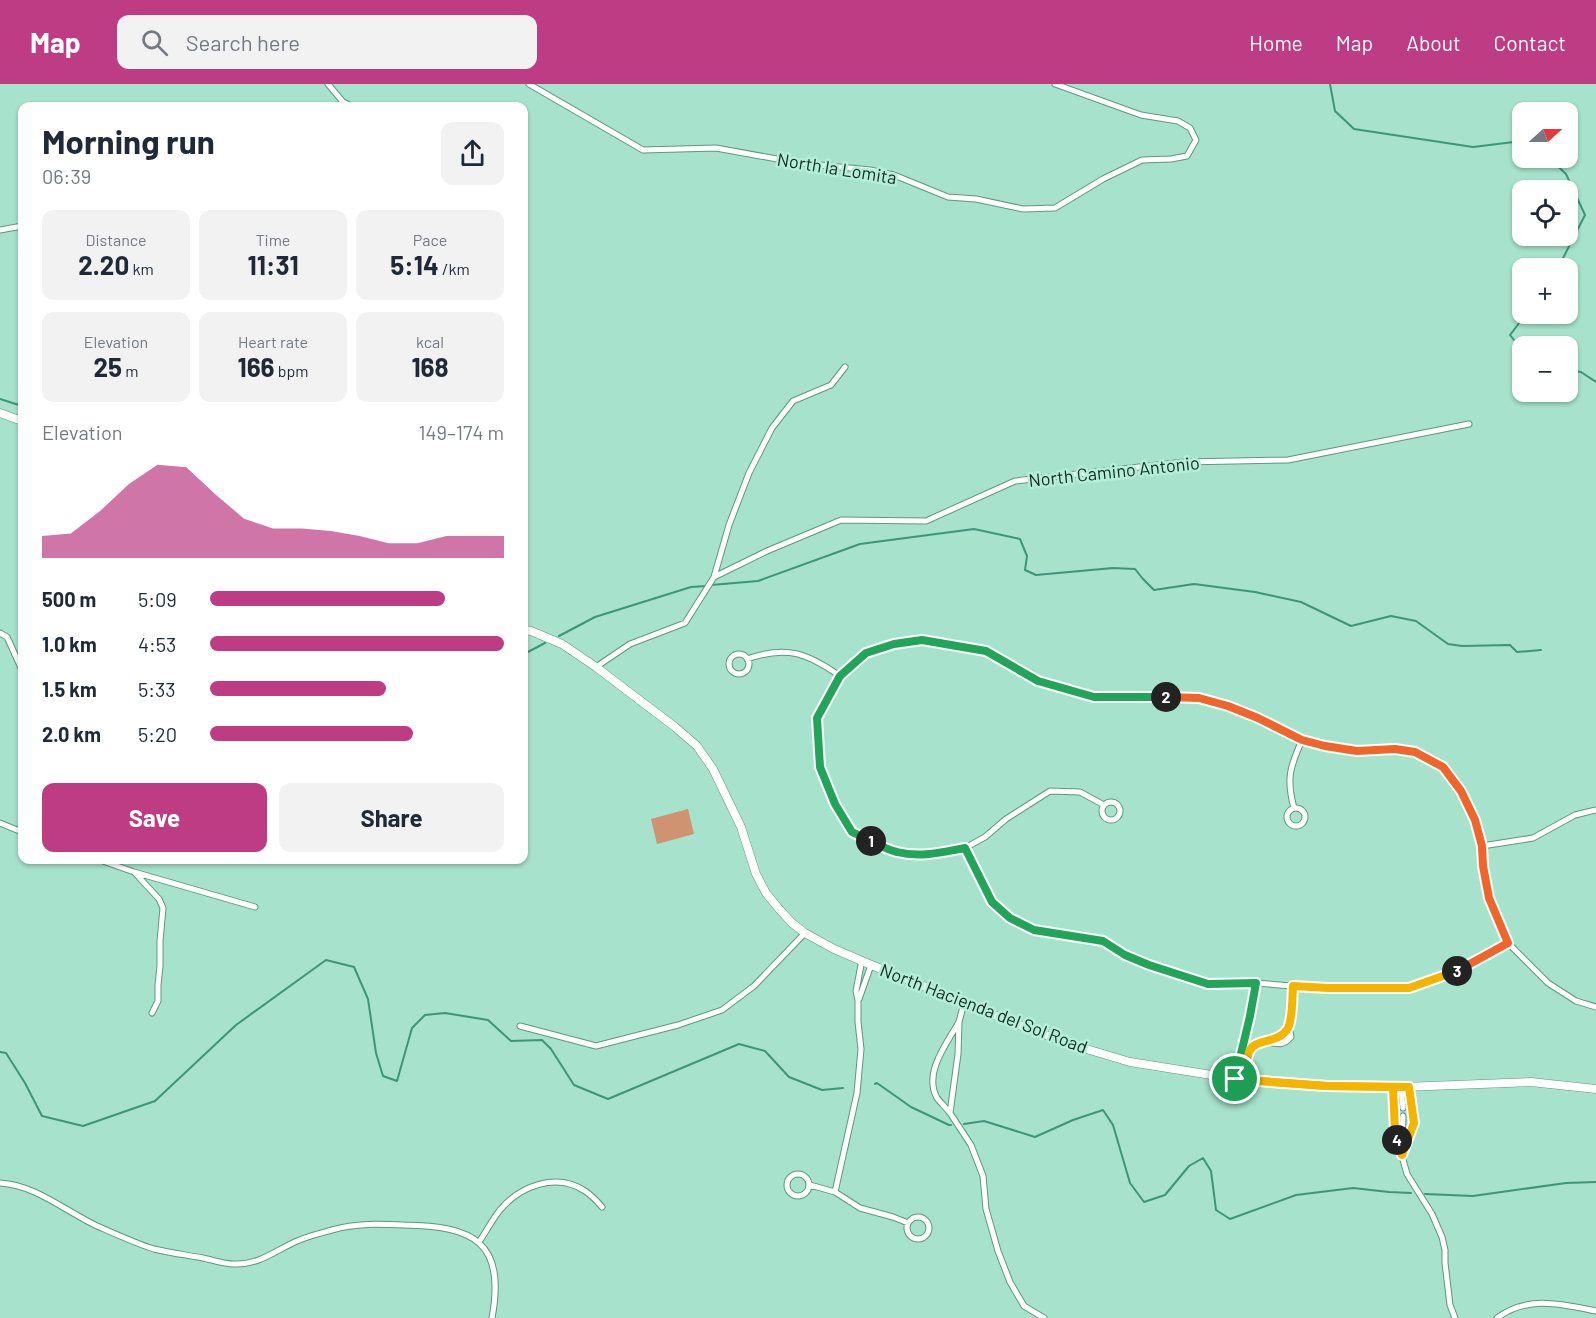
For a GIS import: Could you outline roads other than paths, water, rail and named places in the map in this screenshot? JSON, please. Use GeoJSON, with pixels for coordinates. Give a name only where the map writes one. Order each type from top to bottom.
{"type":"FeatureCollection","features":[{"type":"Feature","properties":{"kind":"street"},"geometry":{"type":"LineString","coordinates":[[328,84],[343,102]]}},
{"type":"Feature","properties":{"kind":"street","name":"North la Lomita"},"geometry":{"type":"LineString","coordinates":[[529,84],[643,150],[716,148],[799,163],[870,170],[894,175],[948,197],[976,199],[1023,209],[1055,208],[1103,179],[1142,160],[1187,156],[1196,140],[1190,128],[1178,121],[1140,115],[1055,84]]}},
{"type":"Feature","properties":{"kind":"street"},"geometry":{"type":"LineString","coordinates":[[0,230],[18,227]]}},
{"type":"Feature","properties":{"kind":"street"},"geometry":{"type":"LineString","coordinates":[[596,667],[630,644],[685,623],[714,577],[729,525],[749,473],[772,428],[793,401],[831,385],[845,367]]}},
{"type":"Feature","properties":{"kind":"street"},"geometry":{"type":"LineString","coordinates":[[0,413],[18,420]]}},
{"type":"Feature","properties":{"kind":"street","name":"North Camino Antonio"},"geometry":{"type":"LineString","coordinates":[[714,577],[767,551],[841,520],[926,521],[1015,480],[1184,462],[1288,460],[1469,424]]}},
{"type":"Feature","properties":{"kind":"street","name":"North Hacienda del Sol Road"},"geometry":{"type":"LineString","coordinates":[[528,631],[562,644],[596,667],[697,746],[713,769],[741,827],[756,874],[766,892],[792,923],[806,933],[834,949],[871,965],[1024,1027],[1130,1062],[1239,1080],[1327,1086],[1401,1087],[1532,1082],[1596,1089]]}},
{"type":"Feature","properties":{"kind":"street"},"geometry":{"type":"LineString","coordinates":[[0,633],[7,637],[18,661]]}},
{"type":"Feature","properties":{"kind":"street"},"geometry":{"type":"LineString","coordinates":[[1104,805],[1080,792],[1050,791],[1006,819],[985,837],[965,848],[932,854],[896,852],[852,832],[835,804],[820,767],[817,718],[840,676],[866,653],[894,644],[922,640],[986,651],[1038,681],[1094,697],[1191,697],[1213,701],[1251,715],[1302,740],[1325,746],[1357,751],[1395,749],[1415,752],[1443,767],[1467,803],[1475,820],[1482,846],[1489,898],[1508,943],[1548,983],[1576,1001],[1596,1007]]}},
{"type":"Feature","properties":{"kind":"street"},"geometry":{"type":"LineString","coordinates":[[747,659],[761,654],[791,652],[819,661],[840,676]]}},
{"type":"Feature","properties":{"kind":"street"},"geometry":{"type":"LineString","coordinates":[[1294,808],[1289,779],[1292,763],[1302,740]]}},
{"type":"Feature","properties":{"kind":"street"},"geometry":{"type":"LineString","coordinates":[[1482,846],[1533,838],[1575,815],[1596,810]]}},
{"type":"Feature","properties":{"kind":"street"},"geometry":{"type":"LineString","coordinates":[[0,823],[18,830]]}},
{"type":"Feature","properties":{"kind":"street"},"geometry":{"type":"LineString","coordinates":[[965,848],[992,902],[1010,918],[1034,930],[1103,941],[1125,955],[1208,984],[1256,983],[1328,988],[1409,988],[1462,970],[1508,943]]}},
{"type":"Feature","properties":{"kind":"street"},"geometry":{"type":"LineString","coordinates":[[111,864],[255,907]]}},
{"type":"Feature","properties":{"kind":"street"},"geometry":{"type":"LineString","coordinates":[[134,872],[159,899],[163,908],[158,1001],[152,1013]]}},
{"type":"Feature","properties":{"kind":"street"},"geometry":{"type":"LineString","coordinates":[[520,1026],[596,1046],[678,1025],[722,1010],[754,986],[806,933]]}},
{"type":"Feature","properties":{"kind":"street"},"geometry":{"type":"LineString","coordinates":[[835,1191],[857,1093],[861,1049],[856,991],[862,960]]}},
{"type":"Feature","properties":{"kind":"street"},"geometry":{"type":"LineString","coordinates":[[858,1000],[871,965]]}},
{"type":"Feature","properties":{"kind":"street"},"geometry":{"type":"LineString","coordinates":[[1239,1080],[1256,983]]}},
{"type":"Feature","properties":{"kind":"street"},"geometry":{"type":"LineString","coordinates":[[1239,1080],[1249,1051],[1254,1045],[1284,1035],[1289,1026],[1293,986]]}},
{"type":"Feature","properties":{"kind":"street"},"geometry":{"type":"LineString","coordinates":[[950,1113],[958,1054],[959,1022],[964,1003]]}},
{"type":"Feature","properties":{"kind":"street"},"geometry":{"type":"LineString","coordinates":[[959,1022],[939,1056],[931,1082],[937,1098],[971,1145],[983,1176],[986,1209],[1010,1282],[1024,1306],[1044,1318]]}},
{"type":"Feature","properties":{"kind":"street"},"geometry":{"type":"LineString","coordinates":[[1401,1087],[1403,1108]]}},
{"type":"Feature","properties":{"kind":"street"},"geometry":{"type":"LineString","coordinates":[[1401,1087],[1395,1131],[1407,1174],[1432,1214],[1442,1237],[1450,1305],[1455,1318]]}},
{"type":"Feature","properties":{"kind":"street"},"geometry":{"type":"LineString","coordinates":[[1401,1087],[1414,1123],[1402,1155]]}},
{"type":"Feature","properties":{"kind":"street"},"geometry":{"type":"LineString","coordinates":[[1402,1155],[1403,1116]]}},
{"type":"Feature","properties":{"kind":"street"},"geometry":{"type":"LineString","coordinates":[[801,1174],[810,1185],[801,1196],[791,1194],[787,1185],[792,1176],[801,1174]]}},
{"type":"Feature","properties":{"kind":"street"},"geometry":{"type":"LineString","coordinates":[[0,1183],[12,1184],[42,1195],[95,1225],[153,1249],[235,1264],[263,1259],[297,1241],[332,1230],[363,1224],[433,1225],[462,1232],[479,1242],[488,1254],[496,1275],[496,1298],[492,1318]]}},
{"type":"Feature","properties":{"kind":"street"},"geometry":{"type":"LineString","coordinates":[[479,1242],[501,1209],[521,1192],[539,1184],[567,1183],[578,1187],[586,1191],[602,1207]]}},
{"type":"Feature","properties":{"kind":"street"},"geometry":{"type":"LineString","coordinates":[[810,1185],[835,1191],[860,1208],[908,1223]]}},
{"type":"Feature","properties":{"kind":"street"},"geometry":{"type":"LineString","coordinates":[[913,1218],[924,1218],[929,1224],[929,1232],[924,1238],[914,1239],[910,1237],[907,1230],[908,1223],[913,1218]]}},
{"type":"Feature","properties":{"kind":"street"},"geometry":{"type":"LineString","coordinates":[[1497,1318],[1517,1306],[1528,1304],[1549,1303],[1596,1311]]}},
{"type":"Feature","properties":{"kind":"waterway"},"geometry":{"type":"LineString","coordinates":[[1330,84],[1335,111],[1354,129],[1473,147],[1512,142]]}},
{"type":"Feature","properties":{"kind":"waterway"},"geometry":{"type":"LineString","coordinates":[[1560,168],[1566,174],[1585,215],[1563,258]]}},
{"type":"Feature","properties":{"kind":"waterway"},"geometry":{"type":"LineString","coordinates":[[1512,338],[1510,335],[1518,324]]}},
{"type":"Feature","properties":{"kind":"waterway"},"geometry":{"type":"LineString","coordinates":[[1578,372],[1596,382]]}},
{"type":"Feature","properties":{"kind":"waterway"},"geometry":{"type":"LineString","coordinates":[[0,399],[18,405]]}},
{"type":"Feature","properties":{"kind":"waterway"},"geometry":{"type":"LineString","coordinates":[[711,585],[758,581],[860,544],[974,529],[1020,539],[1027,556],[1025,570],[1036,575],[1113,568],[1135,569],[1154,590],[1194,584],[1255,592],[1301,602],[1351,626],[1391,616],[1416,621],[1448,644],[1510,645],[1517,652],[1541,650]]}},
{"type":"Feature","properties":{"kind":"waterway"},"geometry":{"type":"LineString","coordinates":[[559,636],[595,617],[691,587],[706,586]]}},
{"type":"Feature","properties":{"kind":"waterway"},"geometry":{"type":"LineString","coordinates":[[528,652],[545,643]]}},
{"type":"Feature","properties":{"kind":"waterway"},"geometry":{"type":"LineString","coordinates":[[0,1052],[6,1053],[42,1116],[83,1126],[155,1101],[236,1025],[326,960],[354,967],[368,999],[376,1053],[383,1076],[397,1081],[412,1028],[425,1015],[445,1013],[488,1020],[511,1041],[542,1040],[551,1049],[574,1085],[608,1099],[739,1044],[765,1051],[789,1077],[822,1090],[843,1088]]}},
{"type":"Feature","properties":{"kind":"waterway"},"geometry":{"type":"LineString","coordinates":[[875,1084],[877,1083],[911,1107],[951,1125]]}},
{"type":"Feature","properties":{"kind":"waterway"},"geometry":{"type":"LineString","coordinates":[[964,1124],[984,1121],[1035,1137],[1103,1110],[1113,1125],[1130,1183],[1144,1202],[1165,1195],[1189,1166],[1203,1158],[1211,1171],[1216,1210],[1230,1219],[1296,1195],[1353,1188],[1411,1193]]}},
{"type":"Feature","properties":{"kind":"waterway"},"geometry":{"type":"LineString","coordinates":[[1425,1194],[1473,1196],[1566,1183],[1596,1182]]}}]}
